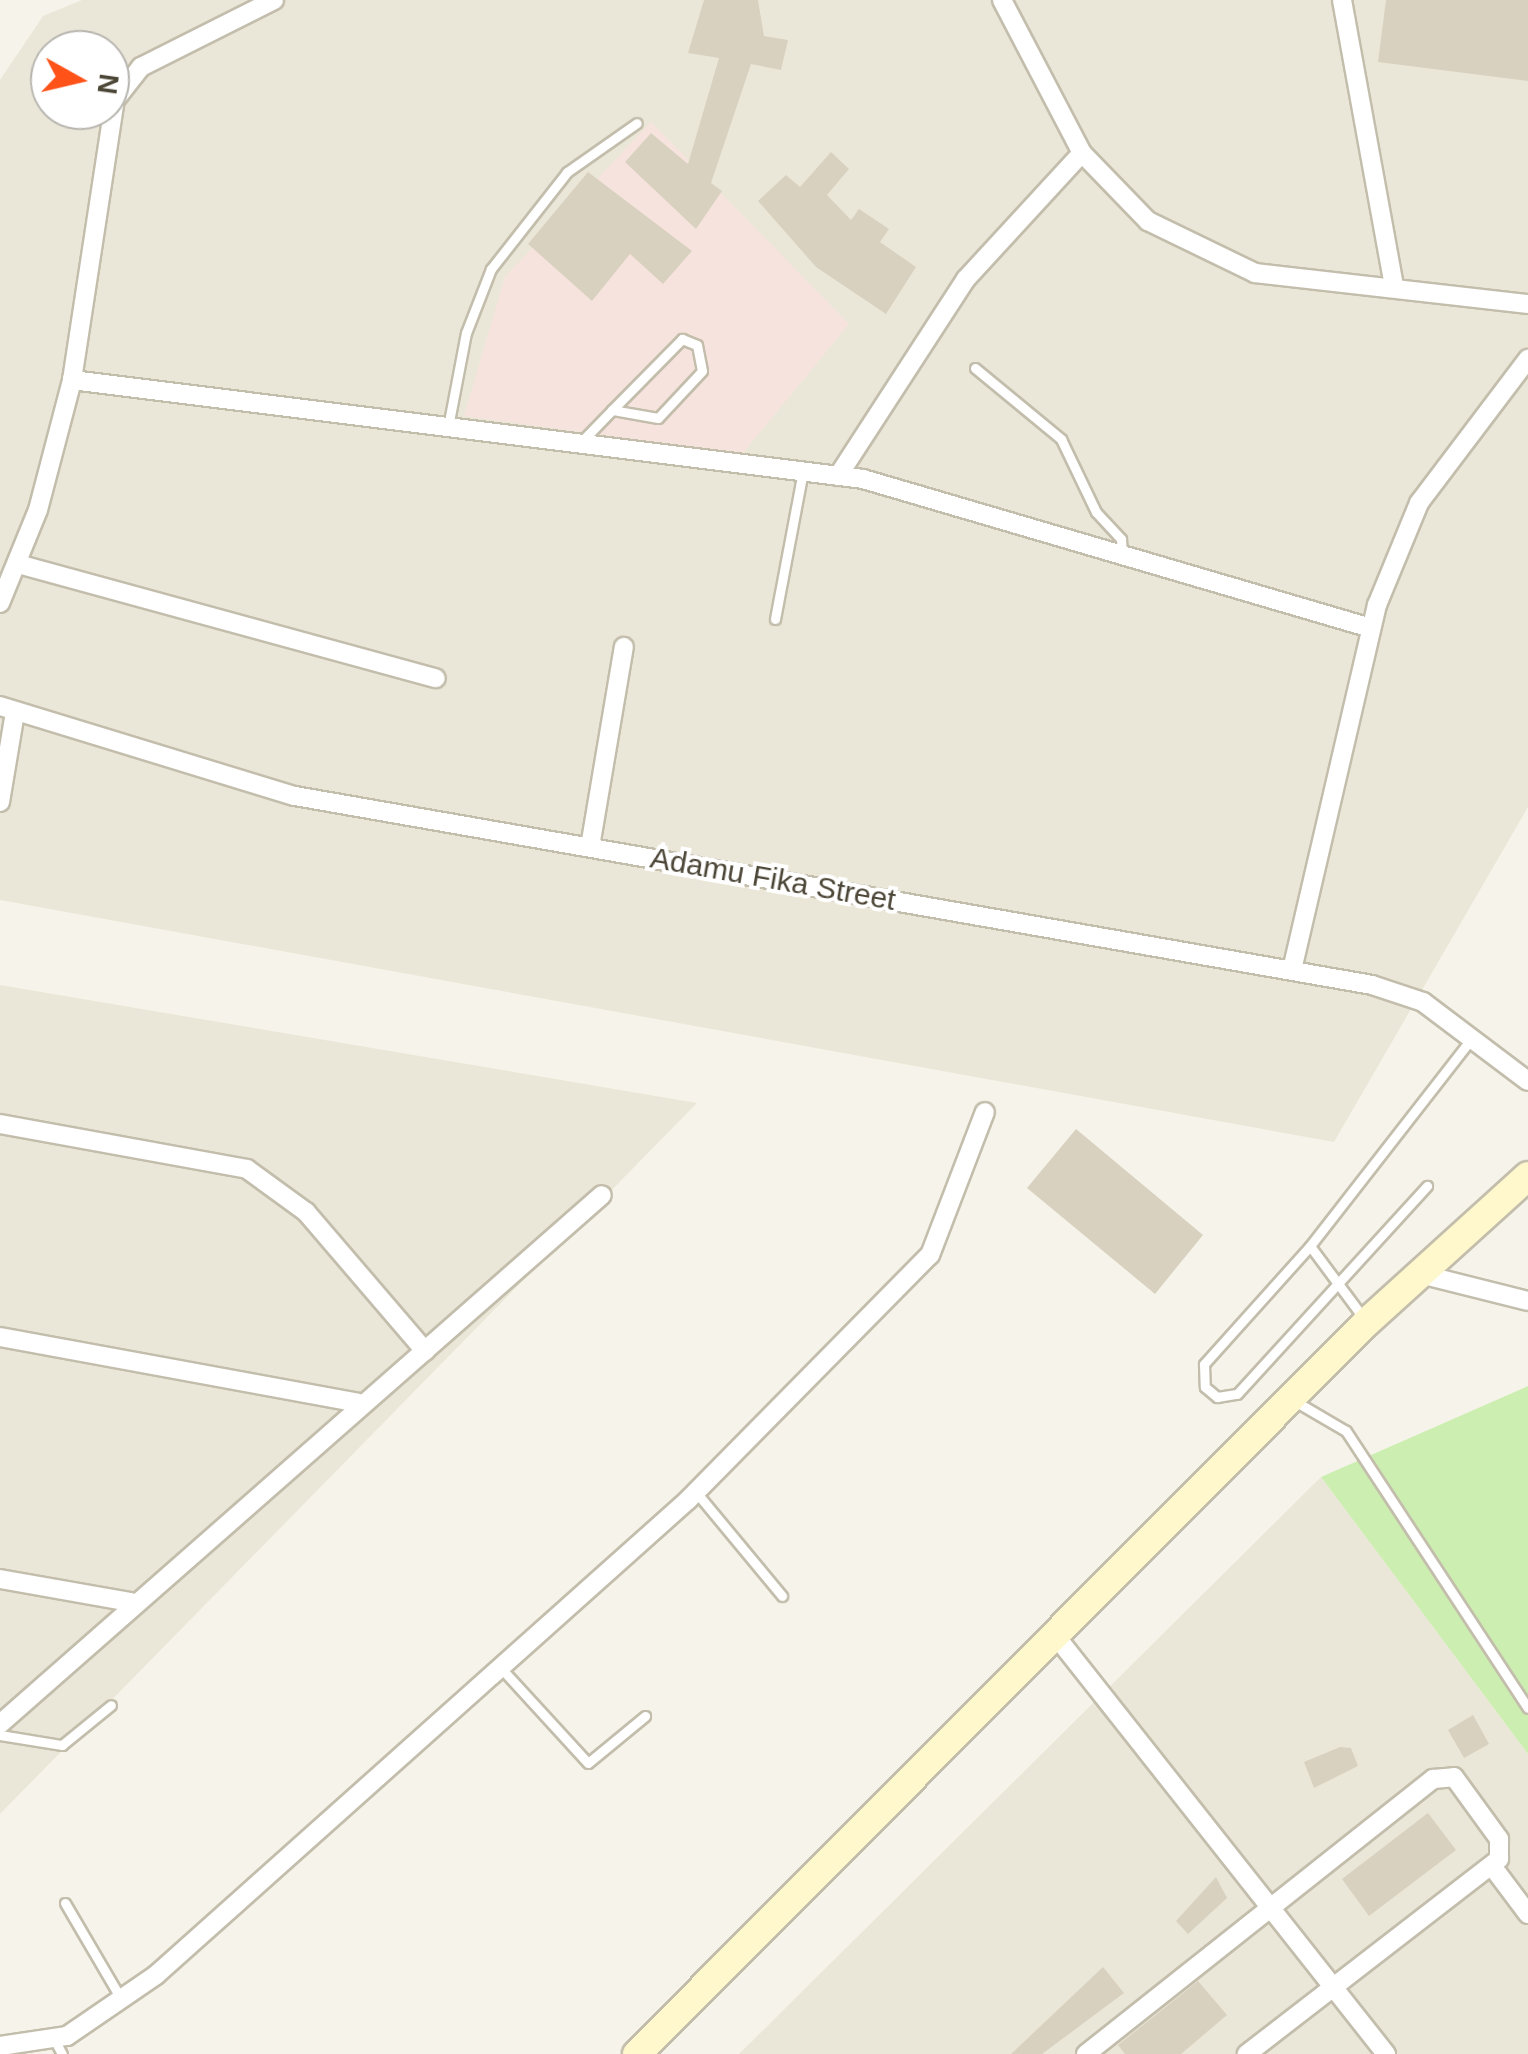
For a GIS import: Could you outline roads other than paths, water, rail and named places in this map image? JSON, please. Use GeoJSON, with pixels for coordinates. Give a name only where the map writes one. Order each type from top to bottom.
{"type":"FeatureCollection","features":[{"type":"Feature","properties":{"kind":"street"},"geometry":{"type":"LineString","coordinates":[[0,604],[18,564],[72,380],[115,100],[142,67],[274,0]]}},
{"type":"Feature","properties":{"kind":"street"},"geometry":{"type":"LineString","coordinates":[[1002,0],[1082,153],[1148,221],[1212,256],[1292,280],[1394,287],[1528,304]]}},
{"type":"Feature","properties":{"kind":"street"},"geometry":{"type":"LineString","coordinates":[[1342,0],[1394,287]]}},
{"type":"Feature","properties":{"kind":"street"},"geometry":{"type":"LineString","coordinates":[[838,476],[966,279],[1082,153]]}},
{"type":"Feature","properties":{"kind":"street"},"geometry":{"type":"LineString","coordinates":[[1292,970],[1372,628],[1420,503],[1528,359]]}},
{"type":"Feature","properties":{"kind":"street"},"geometry":{"type":"LineString","coordinates":[[72,380],[838,476],[1372,628]]}},
{"type":"Feature","properties":{"kind":"street"},"geometry":{"type":"LineString","coordinates":[[18,564],[436,678]]}},
{"type":"Feature","properties":{"kind":"street"},"geometry":{"type":"LineString","coordinates":[[590,847],[624,647]]}},
{"type":"Feature","properties":{"kind":"street"},"geometry":{"type":"LineString","coordinates":[[0,802],[7,709]]}},
{"type":"Feature","properties":{"kind":"street","name":"Adamu Fika Street"},"geometry":{"type":"LineString","coordinates":[[7,709],[238,782],[1396,990],[1473,1037],[1528,1081]]}},
{"type":"Feature","properties":{"kind":"street"},"geometry":{"type":"LineString","coordinates":[[0,2046],[58,2046],[121,1999],[696,1492],[930,1255],[985,1112]]}},
{"type":"Feature","properties":{"kind":"street"},"geometry":{"type":"LineString","coordinates":[[0,1124],[247,1169],[306,1212],[425,1351]]}},
{"type":"Feature","properties":{"kind":"street"},"geometry":{"type":"LineString","coordinates":[[638,2054],[1367,1322],[1528,1176]]}},
{"type":"Feature","properties":{"kind":"street"},"geometry":{"type":"LineString","coordinates":[[0,1724],[131,1602],[602,1195]]}},
{"type":"Feature","properties":{"kind":"street"},"geometry":{"type":"LineString","coordinates":[[1420,1274],[1528,1301]]}},
{"type":"Feature","properties":{"kind":"street"},"geometry":{"type":"LineString","coordinates":[[0,1337],[358,1403]]}},
{"type":"Feature","properties":{"kind":"street"},"geometry":{"type":"LineString","coordinates":[[0,1580],[131,1602]]}},
{"type":"Feature","properties":{"kind":"street"},"geometry":{"type":"LineString","coordinates":[[1055,1635],[1386,2054]]}},
{"type":"Feature","properties":{"kind":"street"},"geometry":{"type":"LineString","coordinates":[[1086,2054],[1444,1774],[1500,1838],[1492,1866],[1248,2054]]}},
{"type":"Feature","properties":{"kind":"street"},"geometry":{"type":"LineString","coordinates":[[1492,1866],[1528,1914]]}},
{"type":"Feature","properties":{"kind":"lane"},"geometry":{"type":"LineString","coordinates":[[448,427],[466,333],[491,269],[567,172],[638,123]]}},
{"type":"Feature","properties":{"kind":"lane"},"geometry":{"type":"LineString","coordinates":[[580,443],[612,410],[682,339],[697,345],[702,370],[658,418],[612,410]]}},
{"type":"Feature","properties":{"kind":"lane"},"geometry":{"type":"LineString","coordinates":[[975,368],[1061,439],[1096,512],[1122,539],[1122,555]]}},
{"type":"Feature","properties":{"kind":"lane"},"geometry":{"type":"LineString","coordinates":[[775,619],[803,471]]}},
{"type":"Feature","properties":{"kind":"lane"},"geometry":{"type":"LineString","coordinates":[[1426,1186],[1238,1394],[1217,1397],[1205,1387],[1204,1364],[1310,1246],[1473,1037]]}},
{"type":"Feature","properties":{"kind":"lane"},"geometry":{"type":"LineString","coordinates":[[1310,1246],[1367,1322]]}},
{"type":"Feature","properties":{"kind":"lane"},"geometry":{"type":"LineString","coordinates":[[1290,1399],[1346,1432],[1528,1708]]}},
{"type":"Feature","properties":{"kind":"lane"},"geometry":{"type":"LineString","coordinates":[[696,1492],[782,1596]]}},
{"type":"Feature","properties":{"kind":"lane"},"geometry":{"type":"LineString","coordinates":[[500,1667],[588,1763],[645,1716]]}},
{"type":"Feature","properties":{"kind":"lane"},"geometry":{"type":"LineString","coordinates":[[0,1735],[62,1744],[111,1705]]}},
{"type":"Feature","properties":{"kind":"lane"},"geometry":{"type":"LineString","coordinates":[[65,1904],[121,1999]]}}]}
